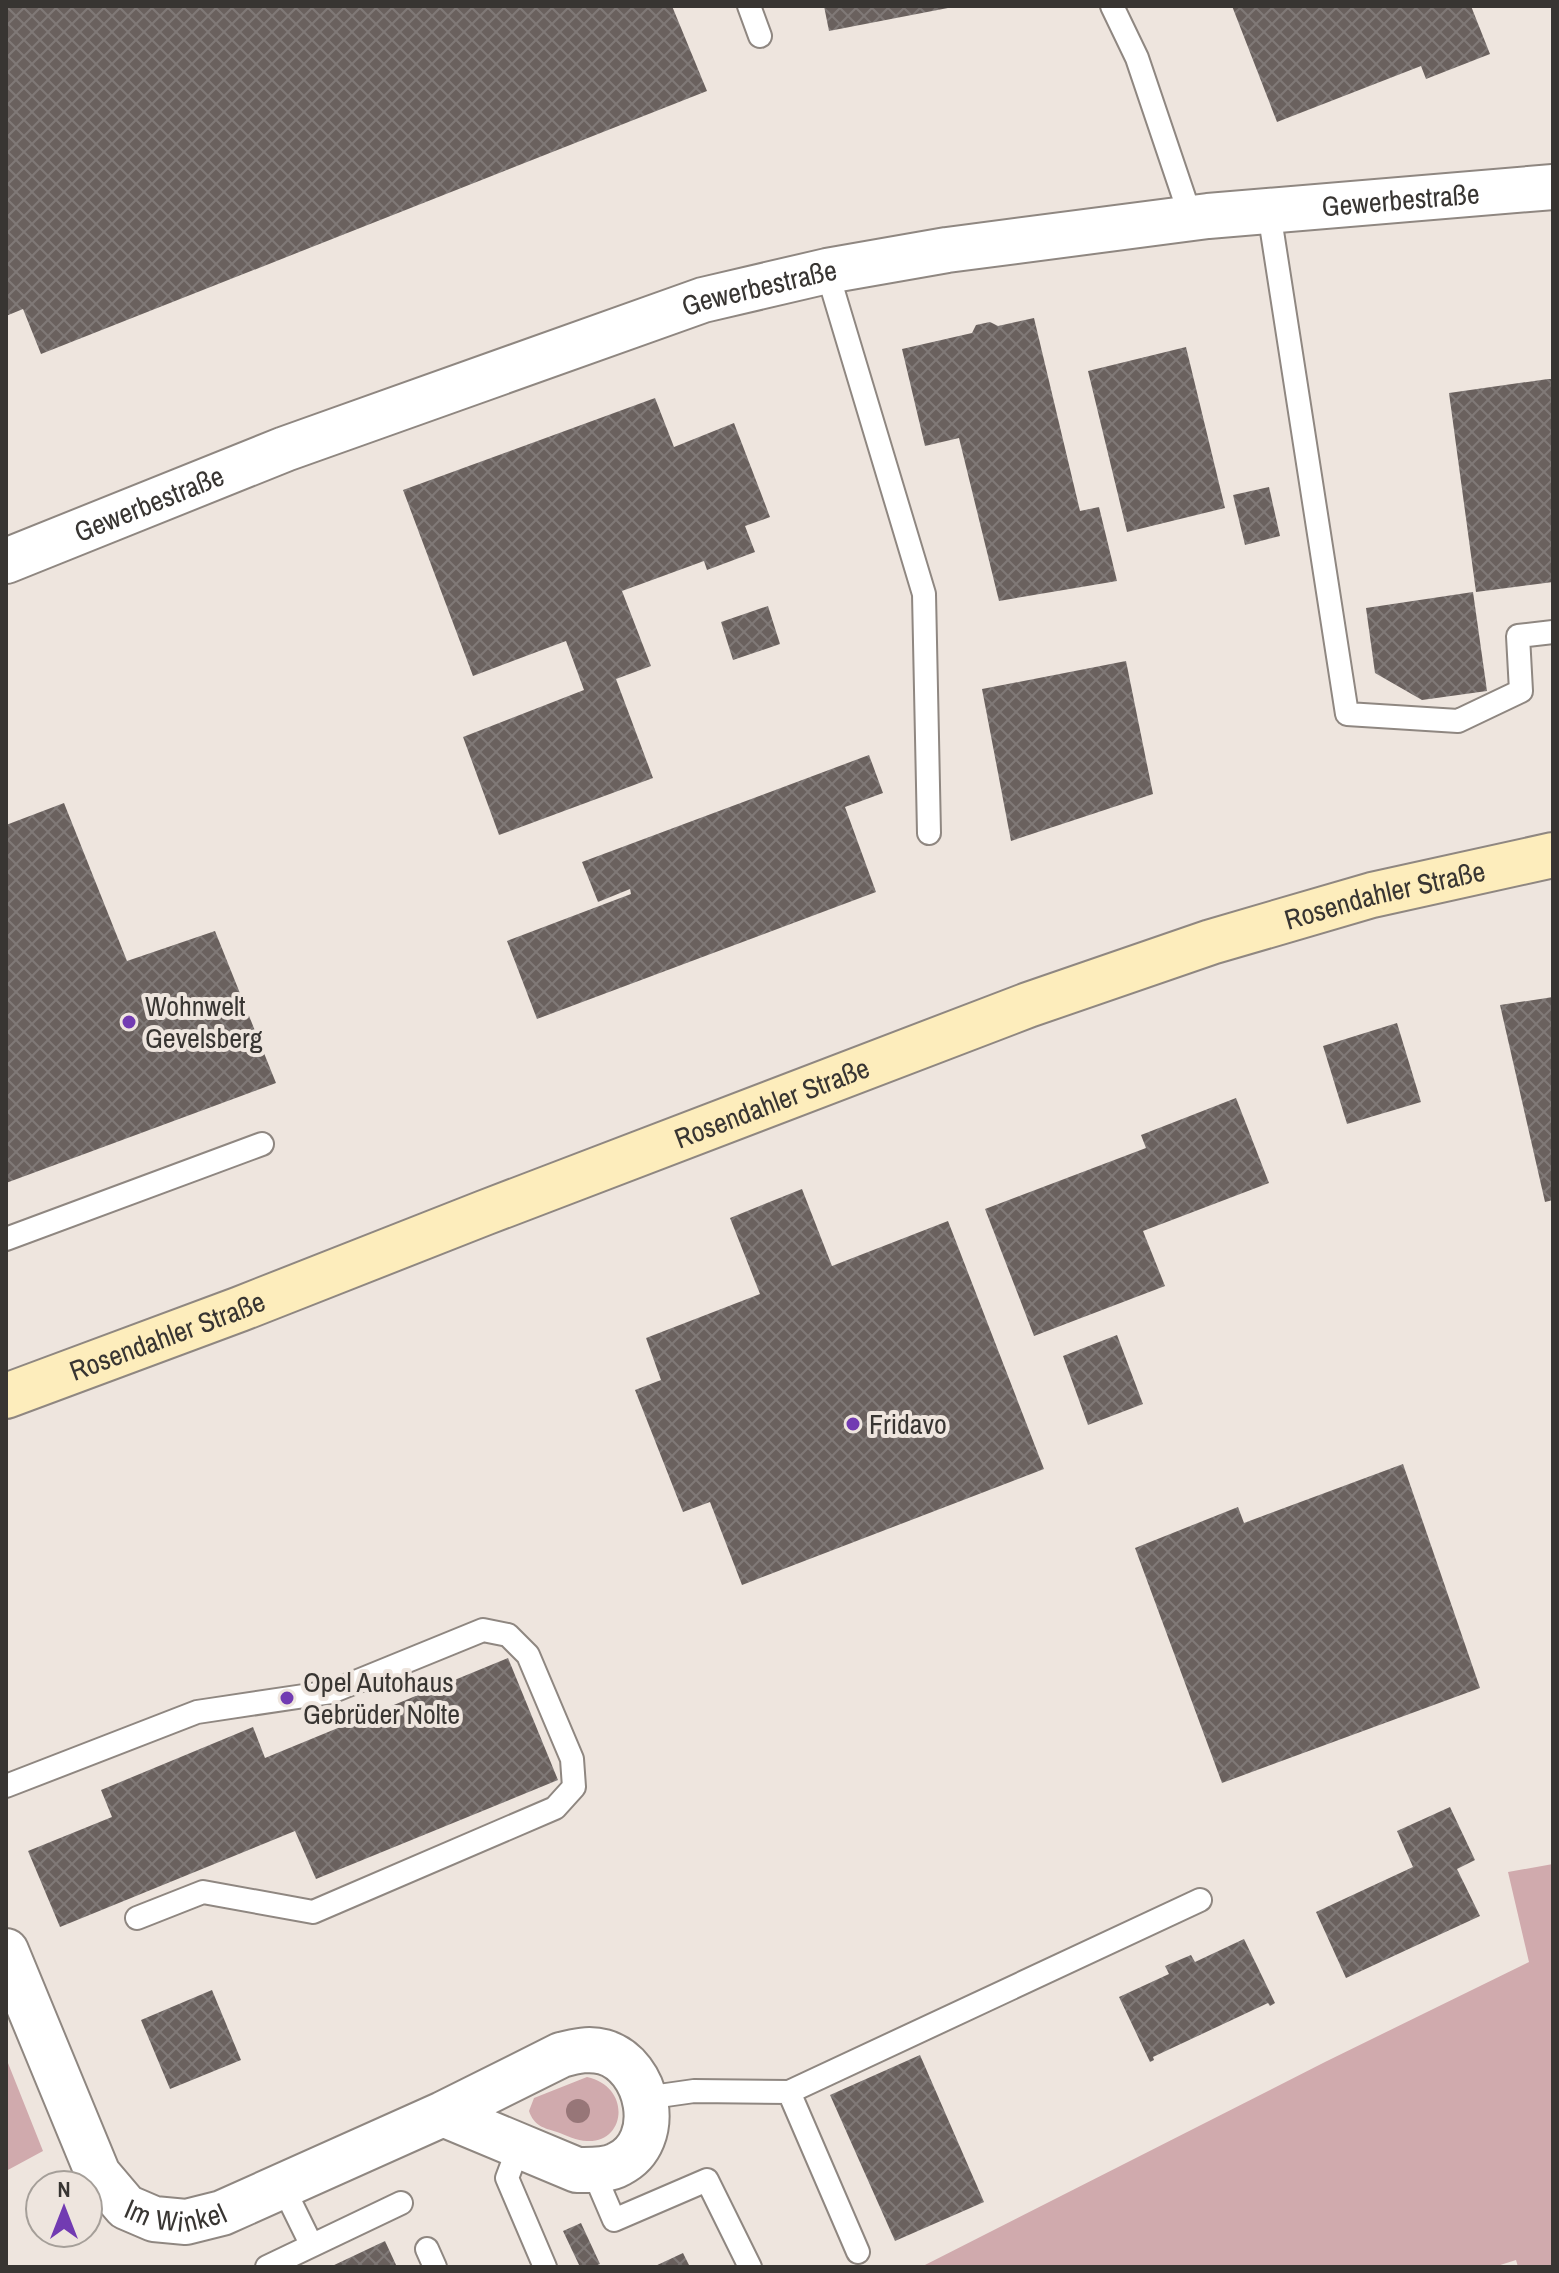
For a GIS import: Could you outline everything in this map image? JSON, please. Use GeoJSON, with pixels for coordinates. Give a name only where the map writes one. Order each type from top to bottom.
{"type":"FeatureCollection","features":[{"type":"Feature","properties":{"kind":"main road","name":"Rosendahler Straße"},"geometry":{"type":"LineString","coordinates":[[6,1396],[1028,1005],[1211,942],[1372,895],[1553,855]]}},
{"type":"Feature","properties":{"kind":"street","name":"Gewerbestraße"},"geometry":{"type":"LineString","coordinates":[[6,561],[285,449],[703,300],[827,271],[947,250],[1191,218],[1553,187]]}},
{"type":"Feature","properties":{"kind":"street","name":"Im Winkel"},"geometry":{"type":"LineString","coordinates":[[6,1951],[98,2174],[126,2207],[154,2219],[186,2222],[222,2213],[443,2114],[561,2055],[579,2050],[605,2052],[628,2065],[639,2079],[645,2098]]}},
{"type":"Feature","properties":{"kind":"street"},"geometry":{"type":"LineString","coordinates":[[443,2114],[577,2170],[593,2171],[617,2165],[640,2145],[646,2120],[645,2098]]}},
{"type":"Feature","properties":{"kind":"lane"},"geometry":{"type":"LineString","coordinates":[[749,6],[760,36]]}},
{"type":"Feature","properties":{"kind":"lane"},"geometry":{"type":"LineString","coordinates":[[1112,6],[1137,58],[1191,218]]}},
{"type":"Feature","properties":{"kind":"lane"},"geometry":{"type":"LineString","coordinates":[[1269,212],[1347,714],[1458,721],[1521,691],[1518,636],[1553,632]]}},
{"type":"Feature","properties":{"kind":"lane"},"geometry":{"type":"LineString","coordinates":[[827,271],[924,594],[929,833]]}},
{"type":"Feature","properties":{"kind":"lane"},"geometry":{"type":"LineString","coordinates":[[6,1239],[262,1144]]}},
{"type":"Feature","properties":{"kind":"lane"},"geometry":{"type":"LineString","coordinates":[[6,1786],[197,1712],[331,1692],[483,1630],[508,1635],[528,1655],[572,1759],[574,1787],[555,1808],[313,1912],[203,1892],[137,1918]]}},
{"type":"Feature","properties":{"kind":"lane"},"geometry":{"type":"LineString","coordinates":[[645,2098],[694,2091],[789,2092],[1200,1900]]}},
{"type":"Feature","properties":{"kind":"lane"},"geometry":{"type":"LineString","coordinates":[[789,2092],[858,2252]]}},
{"type":"Feature","properties":{"kind":"lane"},"geometry":{"type":"LineString","coordinates":[[519,2146],[507,2178],[545,2267]]}},
{"type":"Feature","properties":{"kind":"lane"},"geometry":{"type":"LineString","coordinates":[[593,2171],[614,2220],[707,2180],[750,2267]]}},
{"type":"Feature","properties":{"kind":"lane"},"geometry":{"type":"LineString","coordinates":[[282,2185],[311,2244]]}},
{"type":"Feature","properties":{"kind":"lane"},"geometry":{"type":"LineString","coordinates":[[267,2267],[401,2203]]}},
{"type":"Feature","properties":{"kind":"shaded area"},"geometry":{"type":"Polygon","coordinates":[[[1553,1864],[1553,2267],[1518,2267],[1516,2260],[1494,2267],[921,2267],[1529,1962],[1508,1872],[1553,1864]]]}},
{"type":"Feature","properties":{"kind":"shaded area"},"geometry":{"type":"Polygon","coordinates":[[[6,2058],[43,2151],[6,2171],[6,2058]]]}},
{"type":"Feature","properties":{"kind":"shaded area"},"geometry":{"type":"Polygon","coordinates":[[[587,2077],[602,2083],[617,2102],[616,2124],[610,2133],[600,2139],[583,2141],[544,2128],[534,2120],[529,2111],[534,2098],[587,2077]]]}},
{"type":"Feature","properties":{"kind":"building"},"geometry":{"type":"Polygon","coordinates":[[[6,6],[672,6],[707,91],[41,354],[23,309],[6,316],[6,6]]]}},
{"type":"Feature","properties":{"kind":"building"},"geometry":{"type":"Polygon","coordinates":[[[824,6],[952,6],[953,7],[829,31],[824,6]]]}},
{"type":"Feature","properties":{"kind":"building"},"geometry":{"type":"Polygon","coordinates":[[[1232,6],[1471,6],[1490,54],[1426,79],[1421,66],[1277,122],[1232,6]]]}},
{"type":"Feature","properties":{"kind":"building"},"geometry":{"type":"Polygon","coordinates":[[[1034,318],[1080,511],[1099,507],[1117,581],[999,601],[959,438],[925,446],[902,349],[972,333],[976,325],[990,322],[998,326],[1034,318]]]}},
{"type":"Feature","properties":{"kind":"building"},"geometry":{"type":"Polygon","coordinates":[[[1186,347],[1225,508],[1127,532],[1088,371],[1186,347]]]}},
{"type":"Feature","properties":{"kind":"building"},"geometry":{"type":"Polygon","coordinates":[[[1553,379],[1553,582],[1476,592],[1449,393],[1553,379]]]}},
{"type":"Feature","properties":{"kind":"building"},"geometry":{"type":"Polygon","coordinates":[[[655,398],[674,447],[734,423],[770,517],[745,526],[755,552],[707,570],[704,561],[622,591],[651,666],[616,679],[653,778],[499,835],[463,737],[584,690],[566,641],[473,676],[403,490],[655,398]]]}},
{"type":"Feature","properties":{"kind":"building"},"geometry":{"type":"Polygon","coordinates":[[[1269,487],[1280,536],[1245,545],[1233,495],[1269,487]]]}},
{"type":"Feature","properties":{"kind":"building"},"geometry":{"type":"Polygon","coordinates":[[[1473,592],[1487,691],[1422,700],[1375,673],[1366,608],[1473,592]]]}},
{"type":"Feature","properties":{"kind":"building"},"geometry":{"type":"Polygon","coordinates":[[[768,606],[780,644],[733,660],[721,622],[768,606]]]}},
{"type":"Feature","properties":{"kind":"building"},"geometry":{"type":"Polygon","coordinates":[[[1126,661],[1153,794],[1011,841],[982,689],[1126,661]]]}},
{"type":"Feature","properties":{"kind":"building"},"geometry":{"type":"Polygon","coordinates":[[[869,755],[883,793],[845,807],[876,892],[537,1019],[507,941],[631,894],[630,889],[598,902],[582,862],[869,755]]]}},
{"type":"Feature","properties":{"kind":"building","name":"Wohnwelt Gevelsberg"},"geometry":{"type":"Polygon","coordinates":[[[64,803],[127,961],[215,931],[276,1083],[6,1183],[6,825],[64,803]]]}},
{"type":"Feature","properties":{"kind":"building"},"geometry":{"type":"Polygon","coordinates":[[[1553,997],[1553,1200],[1545,1202],[1500,1005],[1553,997]]]}},
{"type":"Feature","properties":{"kind":"building"},"geometry":{"type":"Polygon","coordinates":[[[1397,1023],[1421,1102],[1347,1124],[1323,1046],[1397,1023]]]}},
{"type":"Feature","properties":{"kind":"building"},"geometry":{"type":"Polygon","coordinates":[[[1236,1098],[1269,1183],[1143,1231],[1165,1286],[1034,1336],[985,1209],[1146,1148],[1141,1135],[1236,1098]]]}},
{"type":"Feature","properties":{"kind":"building","name":"Fridavo"},"geometry":{"type":"Polygon","coordinates":[[[802,1189],[832,1266],[948,1221],[1044,1469],[742,1585],[710,1502],[683,1512],[635,1390],[661,1380],[646,1338],[760,1294],[730,1218],[802,1189]]]}},
{"type":"Feature","properties":{"kind":"building"},"geometry":{"type":"Polygon","coordinates":[[[1117,1335],[1143,1404],[1088,1425],[1063,1356],[1117,1335]]]}},
{"type":"Feature","properties":{"kind":"building"},"geometry":{"type":"Polygon","coordinates":[[[1403,1464],[1480,1688],[1222,1783],[1135,1548],[1238,1507],[1244,1523],[1403,1464]]]}},
{"type":"Feature","properties":{"kind":"building"},"geometry":{"type":"Polygon","coordinates":[[[508,1658],[558,1780],[316,1879],[295,1831],[60,1927],[28,1851],[112,1817],[101,1790],[253,1727],[265,1758],[508,1658]]]}},
{"type":"Feature","properties":{"kind":"building"},"geometry":{"type":"Polygon","coordinates":[[[1450,1807],[1475,1860],[1457,1869],[1480,1916],[1346,1978],[1316,1912],[1413,1867],[1397,1831],[1450,1807]]]}},
{"type":"Feature","properties":{"kind":"building"},"geometry":{"type":"Polygon","coordinates":[[[1244,1939],[1275,2003],[1270,2006],[1268,2003],[1153,2057],[1154,2060],[1150,2062],[1119,1997],[1169,1974],[1165,1966],[1191,1955],[1195,1962],[1244,1939]]]}},
{"type":"Feature","properties":{"kind":"building"},"geometry":{"type":"Polygon","coordinates":[[[212,1990],[241,2060],[170,2089],[141,2020],[212,1990]]]}},
{"type":"Feature","properties":{"kind":"building"},"geometry":{"type":"Polygon","coordinates":[[[920,2055],[984,2202],[895,2241],[830,2095],[920,2055]]]}},
{"type":"Feature","properties":{"kind":"building"},"geometry":{"type":"Polygon","coordinates":[[[581,2223],[600,2264],[593,2267],[580,2267],[563,2231],[581,2223]]]}},
{"type":"Feature","properties":{"kind":"building"},"geometry":{"type":"Polygon","coordinates":[[[385,2241],[397,2267],[330,2267],[385,2241]]]}},
{"type":"Feature","properties":{"kind":"building"},"geometry":{"type":"Polygon","coordinates":[[[683,2253],[690,2267],[653,2267],[683,2253]]]}},
{"type":"Feature","properties":{"kind":"place","name":"Wohnwelt Gevelsberg"},"geometry":{"type":"Point","coordinates":[129,1022]}},
{"type":"Feature","properties":{"kind":"place","name":"Fridavo"},"geometry":{"type":"Point","coordinates":[853,1424]}},
{"type":"Feature","properties":{"kind":"place","name":"Opel Autohaus Gebrüder Nolte"},"geometry":{"type":"Point","coordinates":[287,1698]}}]}
